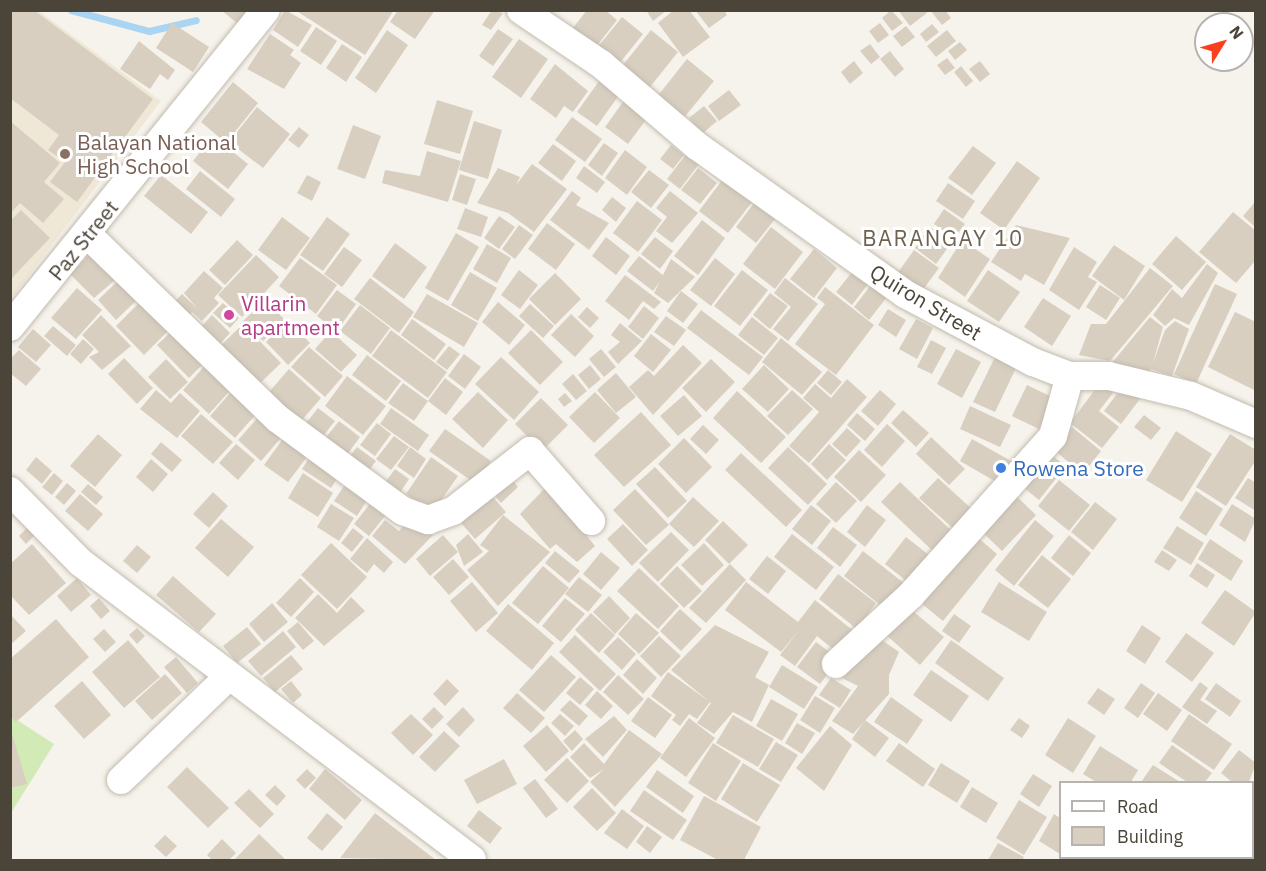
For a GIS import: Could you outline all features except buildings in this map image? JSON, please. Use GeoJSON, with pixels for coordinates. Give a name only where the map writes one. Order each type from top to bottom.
{"type":"FeatureCollection","features":[{"type":"Feature","properties":{"kind":"street","name":"Paz Street"},"geometry":{"type":"LineString","coordinates":[[10,327],[87,235],[266,10]]}},
{"type":"Feature","properties":{"kind":"street","name":"Quiron Street"},"geometry":{"type":"LineString","coordinates":[[521,10],[601,63],[697,146],[905,294],[1033,362],[1070,376],[1108,376],[1191,396],[1256,424]]}},
{"type":"Feature","properties":{"kind":"street"},"geometry":{"type":"LineString","coordinates":[[87,235],[278,419],[403,512],[428,520],[453,511],[530,451],[591,521]]}},
{"type":"Feature","properties":{"kind":"street"},"geometry":{"type":"LineString","coordinates":[[836,664],[911,596],[1053,436],[1070,376]]}},
{"type":"Feature","properties":{"kind":"street"},"geometry":{"type":"LineString","coordinates":[[10,491],[80,561],[472,861]]}},
{"type":"Feature","properties":{"kind":"street"},"geometry":{"type":"LineString","coordinates":[[121,780],[229,676]]}},
{"type":"Feature","properties":{"kind":"shaded area","name":"Balayan National High School"},"geometry":{"type":"Polygon","coordinates":[[[11,11],[39,11],[161,101],[11,299],[11,11]]]}},
{"type":"Feature","properties":{"kind":"green space"},"geometry":{"type":"Polygon","coordinates":[[[11,716],[54,744],[11,813],[11,716]]]}},
{"type":"Feature","properties":{"kind":"waterway"},"geometry":{"type":"LineString","coordinates":[[71,10],[149,31],[196,20]]}},
{"type":"Feature","properties":{"kind":"place","name":"Balayan National High School"},"geometry":{"type":"Point","coordinates":[65,154]}},
{"type":"Feature","properties":{"kind":"place","name":"Villarin apartment"},"geometry":{"type":"Point","coordinates":[229,315]}},
{"type":"Feature","properties":{"kind":"place","name":"Rowena Store"},"geometry":{"type":"Point","coordinates":[1001,468]}},
{"type":"Feature","properties":{"kind":"district","name":"BARANGAY 10"},"geometry":{"type":"Point","coordinates":[943,238]}}]}
